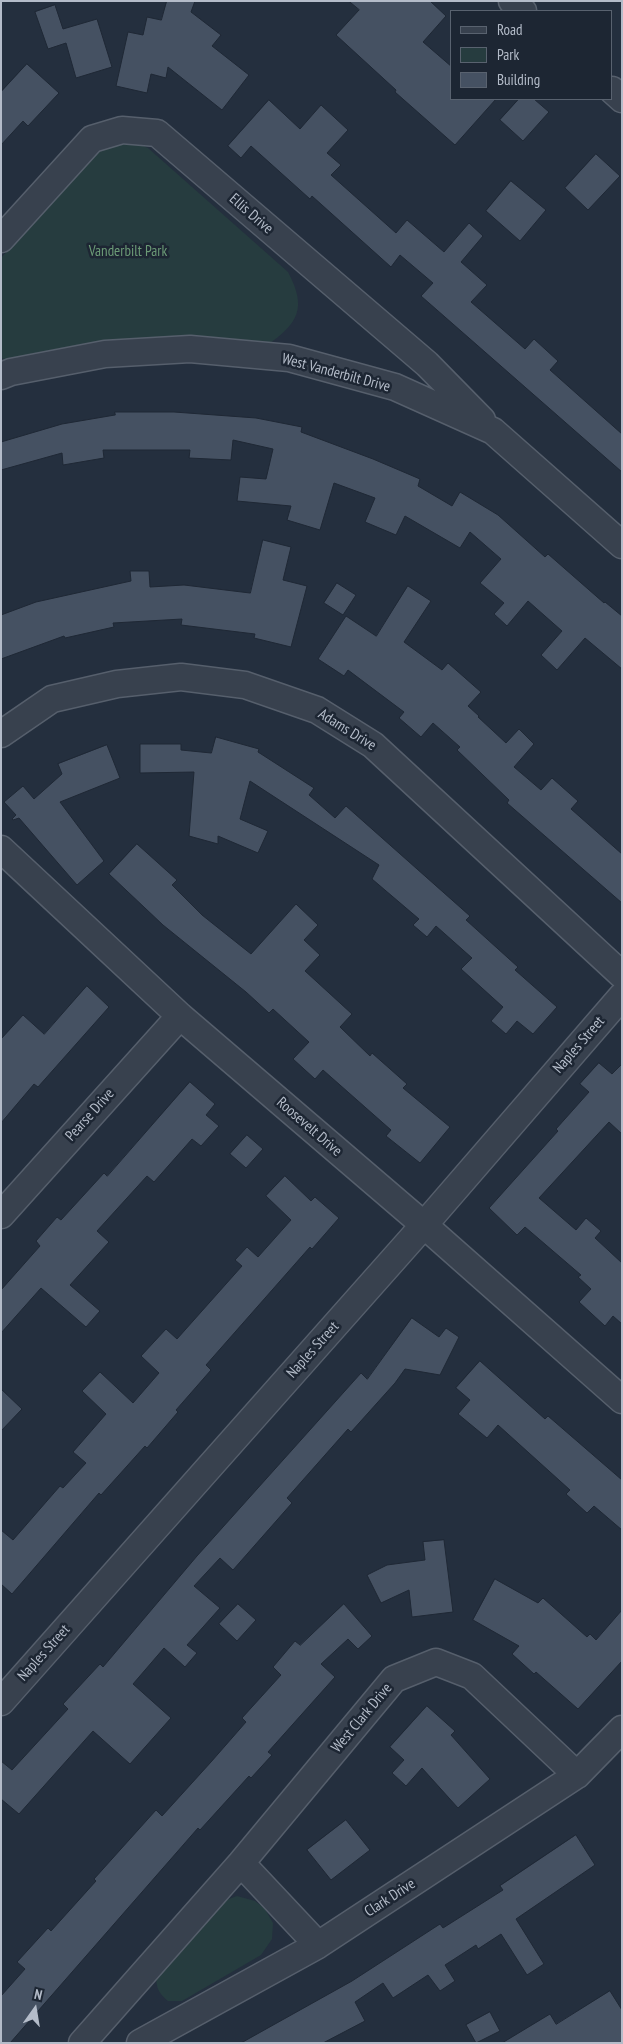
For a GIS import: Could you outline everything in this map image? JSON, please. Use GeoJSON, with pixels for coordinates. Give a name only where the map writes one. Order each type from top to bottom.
{"type":"FeatureCollection","features":[{"type":"Feature","properties":{"kind":"street"},"geometry":{"type":"LineString","coordinates":[[512,1],[523,10]]}},
{"type":"Feature","properties":{"kind":"street","name":"Ellis Drive"},"geometry":{"type":"LineString","coordinates":[[1,239],[92,139],[122,130],[157,133],[427,364],[493,431]]}},
{"type":"Feature","properties":{"kind":"street","name":"West Vanderbilt Drive"},"geometry":{"type":"LineString","coordinates":[[1,376],[11,372],[105,354],[190,349],[289,358],[395,388],[493,431],[622,546]]}},
{"type":"Feature","properties":{"kind":"street","name":"Adams Drive"},"geometry":{"type":"LineString","coordinates":[[1,734],[52,699],[116,684],[181,677],[245,685],[317,710],[373,745],[622,975]]}},
{"type":"Feature","properties":{"kind":"street","name":"Roosevelt Drive"},"geometry":{"type":"LineString","coordinates":[[1,849],[180,1016],[622,1400]]}},
{"type":"Feature","properties":{"kind":"street","name":"Naples Street"},"geometry":{"type":"LineString","coordinates":[[1,1702],[424,1226],[622,996]]}},
{"type":"Feature","properties":{"kind":"street","name":"Pearse Drive"},"geometry":{"type":"LineString","coordinates":[[1,1215],[180,1016]]}},
{"type":"Feature","properties":{"kind":"street","name":"West Clark Drive"},"geometry":{"type":"LineString","coordinates":[[82,2043],[241,1863],[394,1679],[436,1662],[472,1676],[577,1775]]}},
{"type":"Feature","properties":{"kind":"street","name":"Clark Drive"},"geometry":{"type":"LineString","coordinates":[[140,2043],[318,1945],[577,1775],[622,1729]]}},
{"type":"Feature","properties":{"kind":"street"},"geometry":{"type":"LineString","coordinates":[[241,1863],[318,1945]]}},
{"type":"Feature","properties":{"kind":"green space","name":"Vanderbilt Park"},"geometry":{"type":"Polygon","coordinates":[[[117,141],[134,142],[148,148],[288,272],[294,285],[298,305],[292,322],[277,338],[266,346],[147,340],[84,344],[31,354],[12,361],[1,358],[1,258],[99,150],[117,141]]]}},
{"type":"Feature","properties":{"kind":"green space"},"geometry":{"type":"Polygon","coordinates":[[[237,1896],[255,1901],[265,1909],[273,1923],[272,1939],[261,1955],[182,2001],[168,2001],[158,1988],[156,1980],[157,1971],[221,1902],[237,1896]]]}},
{"type":"Feature","properties":{"kind":"building"},"geometry":{"type":"Polygon","coordinates":[[[167,1],[195,1],[191,12],[221,35],[212,46],[249,75],[222,110],[168,67],[166,78],[151,74],[147,93],[116,86],[128,32],[143,35],[147,17],[161,20],[167,1]]]}},
{"type":"Feature","properties":{"kind":"building"},"geometry":{"type":"Polygon","coordinates":[[[349,1],[430,1],[446,16],[423,42],[450,65],[450,100],[495,100],[455,145],[395,92],[396,90],[336,35],[359,10],[349,1]]]}},
{"type":"Feature","properties":{"kind":"building"},"geometry":{"type":"Polygon","coordinates":[[[55,5],[63,29],[97,19],[112,67],[76,78],[66,43],[48,49],[35,12],[55,5]]]}},
{"type":"Feature","properties":{"kind":"building"},"geometry":{"type":"Polygon","coordinates":[[[27,64],[59,93],[28,126],[23,121],[1,145],[1,92],[27,64]]]}},
{"type":"Feature","properties":{"kind":"building"},"geometry":{"type":"Polygon","coordinates":[[[269,100],[300,129],[321,105],[348,130],[327,153],[341,165],[331,175],[396,233],[407,220],[444,252],[469,223],[483,236],[461,262],[487,285],[471,302],[525,349],[534,339],[558,361],[550,370],[622,434],[622,472],[421,296],[433,283],[400,255],[391,267],[312,196],[310,199],[251,146],[241,158],[228,146],[269,100]]]}},
{"type":"Feature","properties":{"kind":"building"},"geometry":{"type":"Polygon","coordinates":[[[518,100],[535,100],[549,112],[523,141],[500,120],[518,100]]]}},
{"type":"Feature","properties":{"kind":"building"},"geometry":{"type":"Polygon","coordinates":[[[596,154],[620,176],[588,210],[565,188],[596,154]]]}},
{"type":"Feature","properties":{"kind":"building"},"geometry":{"type":"Polygon","coordinates":[[[511,181],[546,210],[520,241],[486,211],[511,181]]]}},
{"type":"Feature","properties":{"kind":"building"},"geometry":{"type":"Polygon","coordinates":[[[115,412],[174,412],[256,418],[302,427],[301,432],[420,479],[418,486],[452,506],[460,492],[498,515],[545,557],[548,554],[604,603],[622,616],[622,669],[585,638],[557,670],[541,655],[562,631],[528,601],[507,626],[494,614],[504,603],[480,583],[501,559],[470,532],[460,548],[405,516],[396,535],[365,522],[375,498],[334,483],[320,530],[287,520],[291,506],[237,501],[240,477],[266,479],[273,449],[233,440],[231,460],[189,458],[190,450],[103,450],[104,458],[63,465],[62,453],[1,470],[1,442],[62,424],[115,415],[115,412]]]}},
{"type":"Feature","properties":{"kind":"building"},"geometry":{"type":"Polygon","coordinates":[[[263,540],[291,547],[283,580],[307,586],[291,647],[254,638],[255,634],[181,625],[182,619],[113,623],[114,627],[65,638],[64,636],[1,659],[1,615],[36,602],[131,581],[130,571],[149,571],[150,587],[184,585],[250,593],[263,540]]]}},
{"type":"Feature","properties":{"kind":"building"},"geometry":{"type":"Polygon","coordinates":[[[337,583],[356,595],[343,615],[324,603],[337,583]]]}},
{"type":"Feature","properties":{"kind":"building"},"geometry":{"type":"Polygon","coordinates":[[[408,586],[431,601],[404,642],[442,670],[448,663],[481,692],[468,706],[506,743],[519,729],[534,744],[514,767],[541,790],[552,778],[578,801],[571,809],[622,854],[622,903],[507,803],[509,800],[457,750],[460,747],[433,723],[421,737],[399,718],[404,712],[348,670],[344,676],[318,659],[346,616],[376,636],[408,586]]]}},
{"type":"Feature","properties":{"kind":"building"},"geometry":{"type":"Polygon","coordinates":[[[216,737],[259,749],[258,752],[314,788],[309,795],[335,818],[346,806],[470,916],[466,920],[518,967],[515,970],[557,1007],[533,1034],[517,1021],[506,1034],[491,1021],[503,1007],[461,969],[472,958],[436,926],[427,937],[413,925],[419,919],[372,879],[379,865],[250,781],[240,819],[268,831],[258,853],[218,836],[218,844],[189,836],[194,772],[140,773],[140,744],[181,744],[181,750],[211,753],[216,737]]]}},
{"type":"Feature","properties":{"kind":"building"},"geometry":{"type":"Polygon","coordinates":[[[107,745],[120,778],[60,802],[104,861],[77,885],[19,818],[12,819],[16,815],[4,802],[23,786],[34,799],[62,774],[58,764],[107,745]]]}},
{"type":"Feature","properties":{"kind":"building"},"geometry":{"type":"Polygon","coordinates":[[[137,844],[177,880],[172,885],[202,915],[251,954],[296,904],[318,925],[304,940],[320,955],[305,971],[352,1014],[340,1027],[370,1056],[372,1053],[407,1084],[403,1088],[450,1127],[420,1163],[386,1136],[391,1130],[323,1070],[315,1079],[293,1059],[309,1042],[273,1009],[269,1013],[163,925],[109,874],[137,844]]]}},
{"type":"Feature","properties":{"kind":"building"},"geometry":{"type":"Polygon","coordinates":[[[87,986],[109,1007],[38,1087],[34,1084],[1,1123],[1,1039],[23,1015],[44,1034],[87,986]]]}},
{"type":"Feature","properties":{"kind":"building"},"geometry":{"type":"Polygon","coordinates":[[[599,1063],[612,1074],[622,1064],[622,1134],[609,1122],[539,1198],[576,1230],[586,1218],[601,1231],[595,1238],[622,1263],[622,1324],[613,1316],[605,1326],[579,1302],[591,1289],[578,1277],[581,1275],[525,1227],[517,1235],[489,1208],[558,1131],[556,1129],[589,1092],[580,1084],[599,1063]]]}},
{"type":"Feature","properties":{"kind":"building"},"geometry":{"type":"Polygon","coordinates":[[[190,1082],[215,1104],[206,1115],[219,1126],[201,1146],[192,1139],[154,1182],[147,1176],[97,1231],[109,1242],[70,1285],[100,1311],[86,1327],[41,1288],[1,1333],[1,1290],[40,1246],[36,1241],[57,1217],[61,1220],[104,1173],[107,1176],[190,1082]]]}},
{"type":"Feature","properties":{"kind":"building"},"geometry":{"type":"Polygon","coordinates":[[[247,1135],[263,1149],[246,1168],[230,1154],[247,1135]]]}},
{"type":"Feature","properties":{"kind":"building"},"geometry":{"type":"Polygon","coordinates":[[[285,1176],[311,1201],[315,1197],[339,1218],[312,1249],[310,1247],[206,1365],[211,1370],[176,1410],[178,1412],[147,1448],[145,1446],[101,1495],[99,1493],[12,1594],[1,1584],[1,1530],[13,1540],[60,1486],[63,1488],[86,1463],[73,1452],[106,1414],[82,1391],[100,1372],[133,1403],[159,1373],[141,1356],[166,1329],[177,1339],[242,1266],[235,1260],[247,1247],[258,1257],[291,1220],[266,1196],[285,1176]]]}},
{"type":"Feature","properties":{"kind":"building"},"geometry":{"type":"Polygon","coordinates":[[[412,1318],[439,1337],[446,1328],[459,1337],[440,1375],[405,1369],[395,1383],[351,1432],[348,1429],[287,1498],[292,1503],[233,1570],[220,1558],[194,1586],[220,1608],[187,1645],[197,1653],[185,1667],[164,1648],[133,1684],[171,1718],[130,1764],[93,1731],[19,1814],[1,1799],[1,1761],[12,1770],[68,1709],[63,1704],[100,1664],[103,1667],[197,1556],[361,1373],[367,1379],[412,1318]]]}},
{"type":"Feature","properties":{"kind":"building"},"geometry":{"type":"Polygon","coordinates":[[[480,1361],[545,1419],[548,1416],[622,1480],[622,1530],[594,1506],[587,1513],[566,1494],[570,1490],[498,1425],[487,1438],[458,1414],[470,1400],[456,1388],[480,1361]]]}},
{"type":"Feature","properties":{"kind":"building"},"geometry":{"type":"Polygon","coordinates":[[[1,1389],[22,1409],[1,1431],[1,1389]]]}},
{"type":"Feature","properties":{"kind":"building"},"geometry":{"type":"Polygon","coordinates":[[[444,1540],[453,1612],[412,1617],[409,1590],[381,1603],[367,1575],[387,1565],[425,1560],[423,1542],[444,1540]]]}},
{"type":"Feature","properties":{"kind":"building"},"geometry":{"type":"Polygon","coordinates":[[[495,1579],[538,1603],[543,1598],[587,1637],[590,1634],[596,1640],[622,1610],[622,1661],[578,1709],[536,1672],[534,1674],[512,1654],[519,1646],[473,1620],[495,1579]]]}},
{"type":"Feature","properties":{"kind":"building"},"geometry":{"type":"Polygon","coordinates":[[[238,1604],[256,1620],[237,1641],[219,1624],[238,1604]]]}},
{"type":"Feature","properties":{"kind":"building"},"geometry":{"type":"Polygon","coordinates":[[[344,1604],[372,1636],[358,1649],[348,1639],[321,1664],[335,1677],[268,1752],[272,1755],[251,1778],[249,1776],[200,1830],[198,1828],[10,2043],[1,2043],[1,1996],[25,1969],[17,1962],[48,1928],[51,1931],[96,1881],[94,1879],[156,1810],[162,1816],[246,1722],[242,1718],[281,1675],[273,1667],[295,1641],[300,1645],[344,1604]]]}},
{"type":"Feature","properties":{"kind":"building"},"geometry":{"type":"Polygon","coordinates":[[[427,1706],[455,1731],[451,1735],[490,1779],[458,1808],[422,1768],[406,1786],[392,1773],[404,1760],[390,1747],[427,1706]]]}},
{"type":"Feature","properties":{"kind":"building"},"geometry":{"type":"Polygon","coordinates":[[[346,1820],[370,1850],[331,1880],[307,1850],[346,1820]]]}},
{"type":"Feature","properties":{"kind":"building"},"geometry":{"type":"Polygon","coordinates":[[[576,1835],[595,1865],[516,1919],[544,1964],[527,1975],[501,1934],[478,1949],[476,1945],[445,1965],[455,1981],[440,1991],[428,1975],[393,1998],[383,1983],[355,2002],[365,2021],[323,2043],[241,2043],[352,1981],[440,1924],[443,1928],[503,1890],[500,1886],[576,1835]]]}},
{"type":"Feature","properties":{"kind":"building"},"geometry":{"type":"Polygon","coordinates":[[[610,1991],[622,2010],[622,2043],[502,2043],[550,2014],[556,2024],[610,1991]]]}},
{"type":"Feature","properties":{"kind":"building"},"geometry":{"type":"Polygon","coordinates":[[[490,2012],[500,2031],[476,2043],[466,2025],[490,2012]]]}}]}
